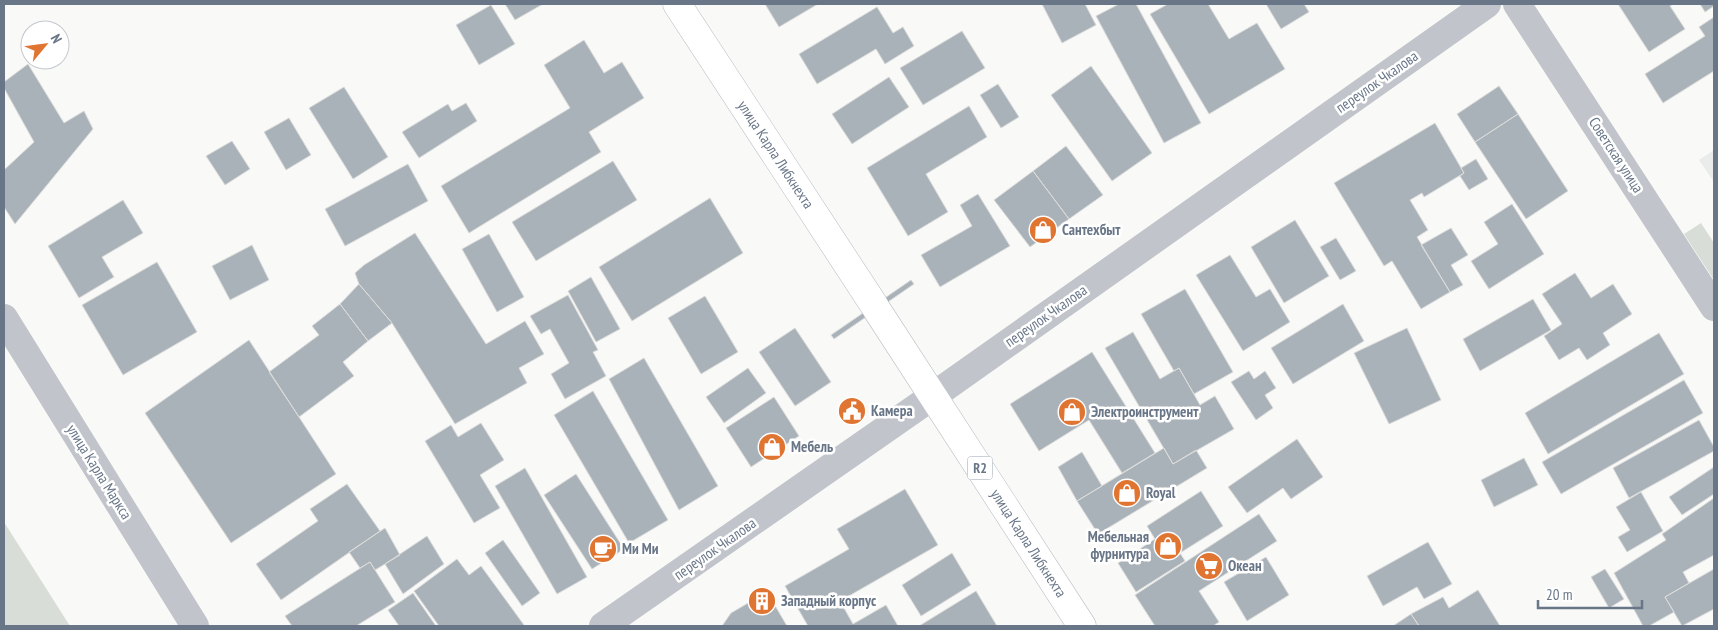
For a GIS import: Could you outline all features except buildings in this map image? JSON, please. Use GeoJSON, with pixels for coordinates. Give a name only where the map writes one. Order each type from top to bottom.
{"type":"FeatureCollection","features":[{"type":"Feature","properties":{"kind":"main road","name":"улица Карла Либкнехта"},"geometry":{"type":"LineString","coordinates":[[677,4],[1082,626]]}},
{"type":"Feature","properties":{"kind":"street","name":"переулок Чкалова"},"geometry":{"type":"LineString","coordinates":[[603,626],[933,396],[1488,4]]}},
{"type":"Feature","properties":{"kind":"street","name":"Советская улица"},"geometry":{"type":"LineString","coordinates":[[1517,4],[1714,307]]}},
{"type":"Feature","properties":{"kind":"street","name":"улица Карла Маркса"},"geometry":{"type":"LineString","coordinates":[[4,318],[195,626]]}},
{"type":"Feature","properties":{"kind":"shaded area"},"geometry":{"type":"Polygon","coordinates":[[[1714,150],[1714,182],[1699,160],[1714,150]]]}},
{"type":"Feature","properties":{"kind":"shaded area"},"geometry":{"type":"Polygon","coordinates":[[[1701,223],[1714,243],[1714,280],[1684,234],[1701,223]]]}},
{"type":"Feature","properties":{"kind":"shaded area"},"geometry":{"type":"Polygon","coordinates":[[[4,522],[70,626],[4,626],[4,522]]]}},
{"type":"Feature","properties":{"kind":"place","name":"Сантехбыт"},"geometry":{"type":"Point","coordinates":[1043,230]}},
{"type":"Feature","properties":{"kind":"place","name":"Камера"},"geometry":{"type":"Point","coordinates":[852,411]}},
{"type":"Feature","properties":{"kind":"place","name":"Электроинструмент"},"geometry":{"type":"Point","coordinates":[1072,412]}},
{"type":"Feature","properties":{"kind":"place","name":"Мебель"},"geometry":{"type":"Point","coordinates":[772,447]}},
{"type":"Feature","properties":{"kind":"place","name":"Royal"},"geometry":{"type":"Point","coordinates":[1127,493]}},
{"type":"Feature","properties":{"kind":"place","name":"Мебельная фурнитура"},"geometry":{"type":"Point","coordinates":[1168,546]}},
{"type":"Feature","properties":{"kind":"place","name":"Ми Ми"},"geometry":{"type":"Point","coordinates":[603,549]}},
{"type":"Feature","properties":{"kind":"place","name":"Океан"},"geometry":{"type":"Point","coordinates":[1209,566]}},
{"type":"Feature","properties":{"kind":"place","name":"Западный корпус"},"geometry":{"type":"Point","coordinates":[762,601]}}]}
